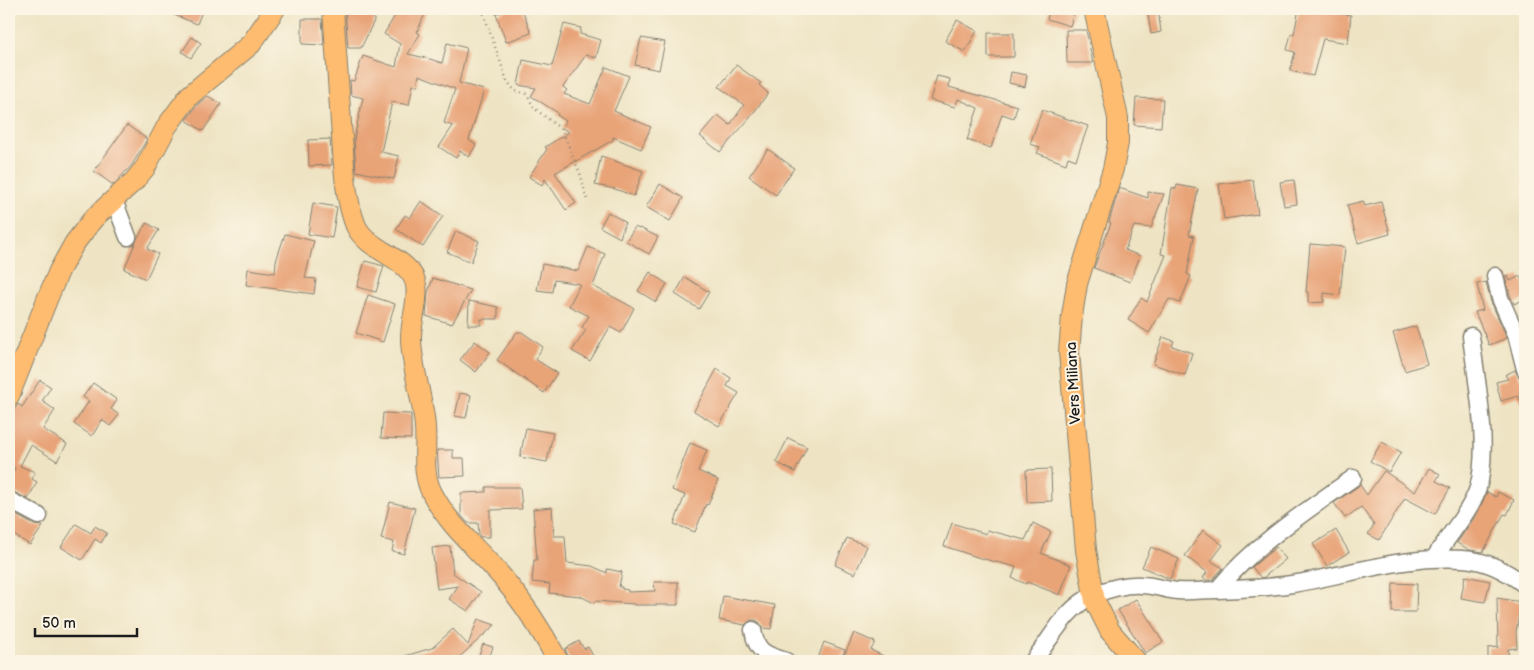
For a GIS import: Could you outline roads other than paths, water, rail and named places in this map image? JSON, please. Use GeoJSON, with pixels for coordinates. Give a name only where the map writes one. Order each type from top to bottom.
{"type":"FeatureCollection","features":[{"type":"Feature","properties":{"kind":"main road"},"geometry":{"type":"LineString","coordinates":[[9,396],[59,271],[74,244],[93,219],[134,181],[145,168],[167,126],[189,96],[251,44],[275,9]]}},
{"type":"Feature","properties":{"kind":"main road"},"geometry":{"type":"LineString","coordinates":[[333,9],[344,157],[350,204],[356,224],[362,236],[402,264],[412,274],[416,283],[417,295],[412,325],[411,350],[425,426],[424,460],[426,479],[441,509],[458,531],[518,598],[533,618],[558,661]]}},
{"type":"Feature","properties":{"kind":"main road","name":"Vers Miliana"},"geometry":{"type":"LineString","coordinates":[[1094,9],[1118,118],[1118,143],[1113,170],[1077,284],[1069,352],[1086,550],[1095,601],[1110,631],[1136,661]]}},
{"type":"Feature","properties":{"kind":"street"},"geometry":{"type":"LineString","coordinates":[[110,203],[117,208],[128,237]]}},
{"type":"Feature","properties":{"kind":"street"},"geometry":{"type":"LineString","coordinates":[[1495,276],[1500,298],[1516,334],[1525,369]]}},
{"type":"Feature","properties":{"kind":"street"},"geometry":{"type":"LineString","coordinates":[[1434,559],[1470,504],[1478,488],[1482,466],[1481,420],[1471,336]]}},
{"type":"Feature","properties":{"kind":"street"},"geometry":{"type":"LineString","coordinates":[[1217,590],[1230,574],[1251,555],[1309,509],[1353,478]]}},
{"type":"Feature","properties":{"kind":"street"},"geometry":{"type":"LineString","coordinates":[[9,500],[39,516]]}},
{"type":"Feature","properties":{"kind":"street"},"geometry":{"type":"LineString","coordinates":[[1033,661],[1063,620],[1078,605],[1094,595],[1125,585],[1142,584],[1180,591],[1292,584],[1340,573],[1434,559],[1464,559],[1485,563],[1516,578],[1525,585]]}},
{"type":"Feature","properties":{"kind":"street"},"geometry":{"type":"LineString","coordinates":[[752,630],[754,641],[760,650],[770,656],[786,661]]}}]}
